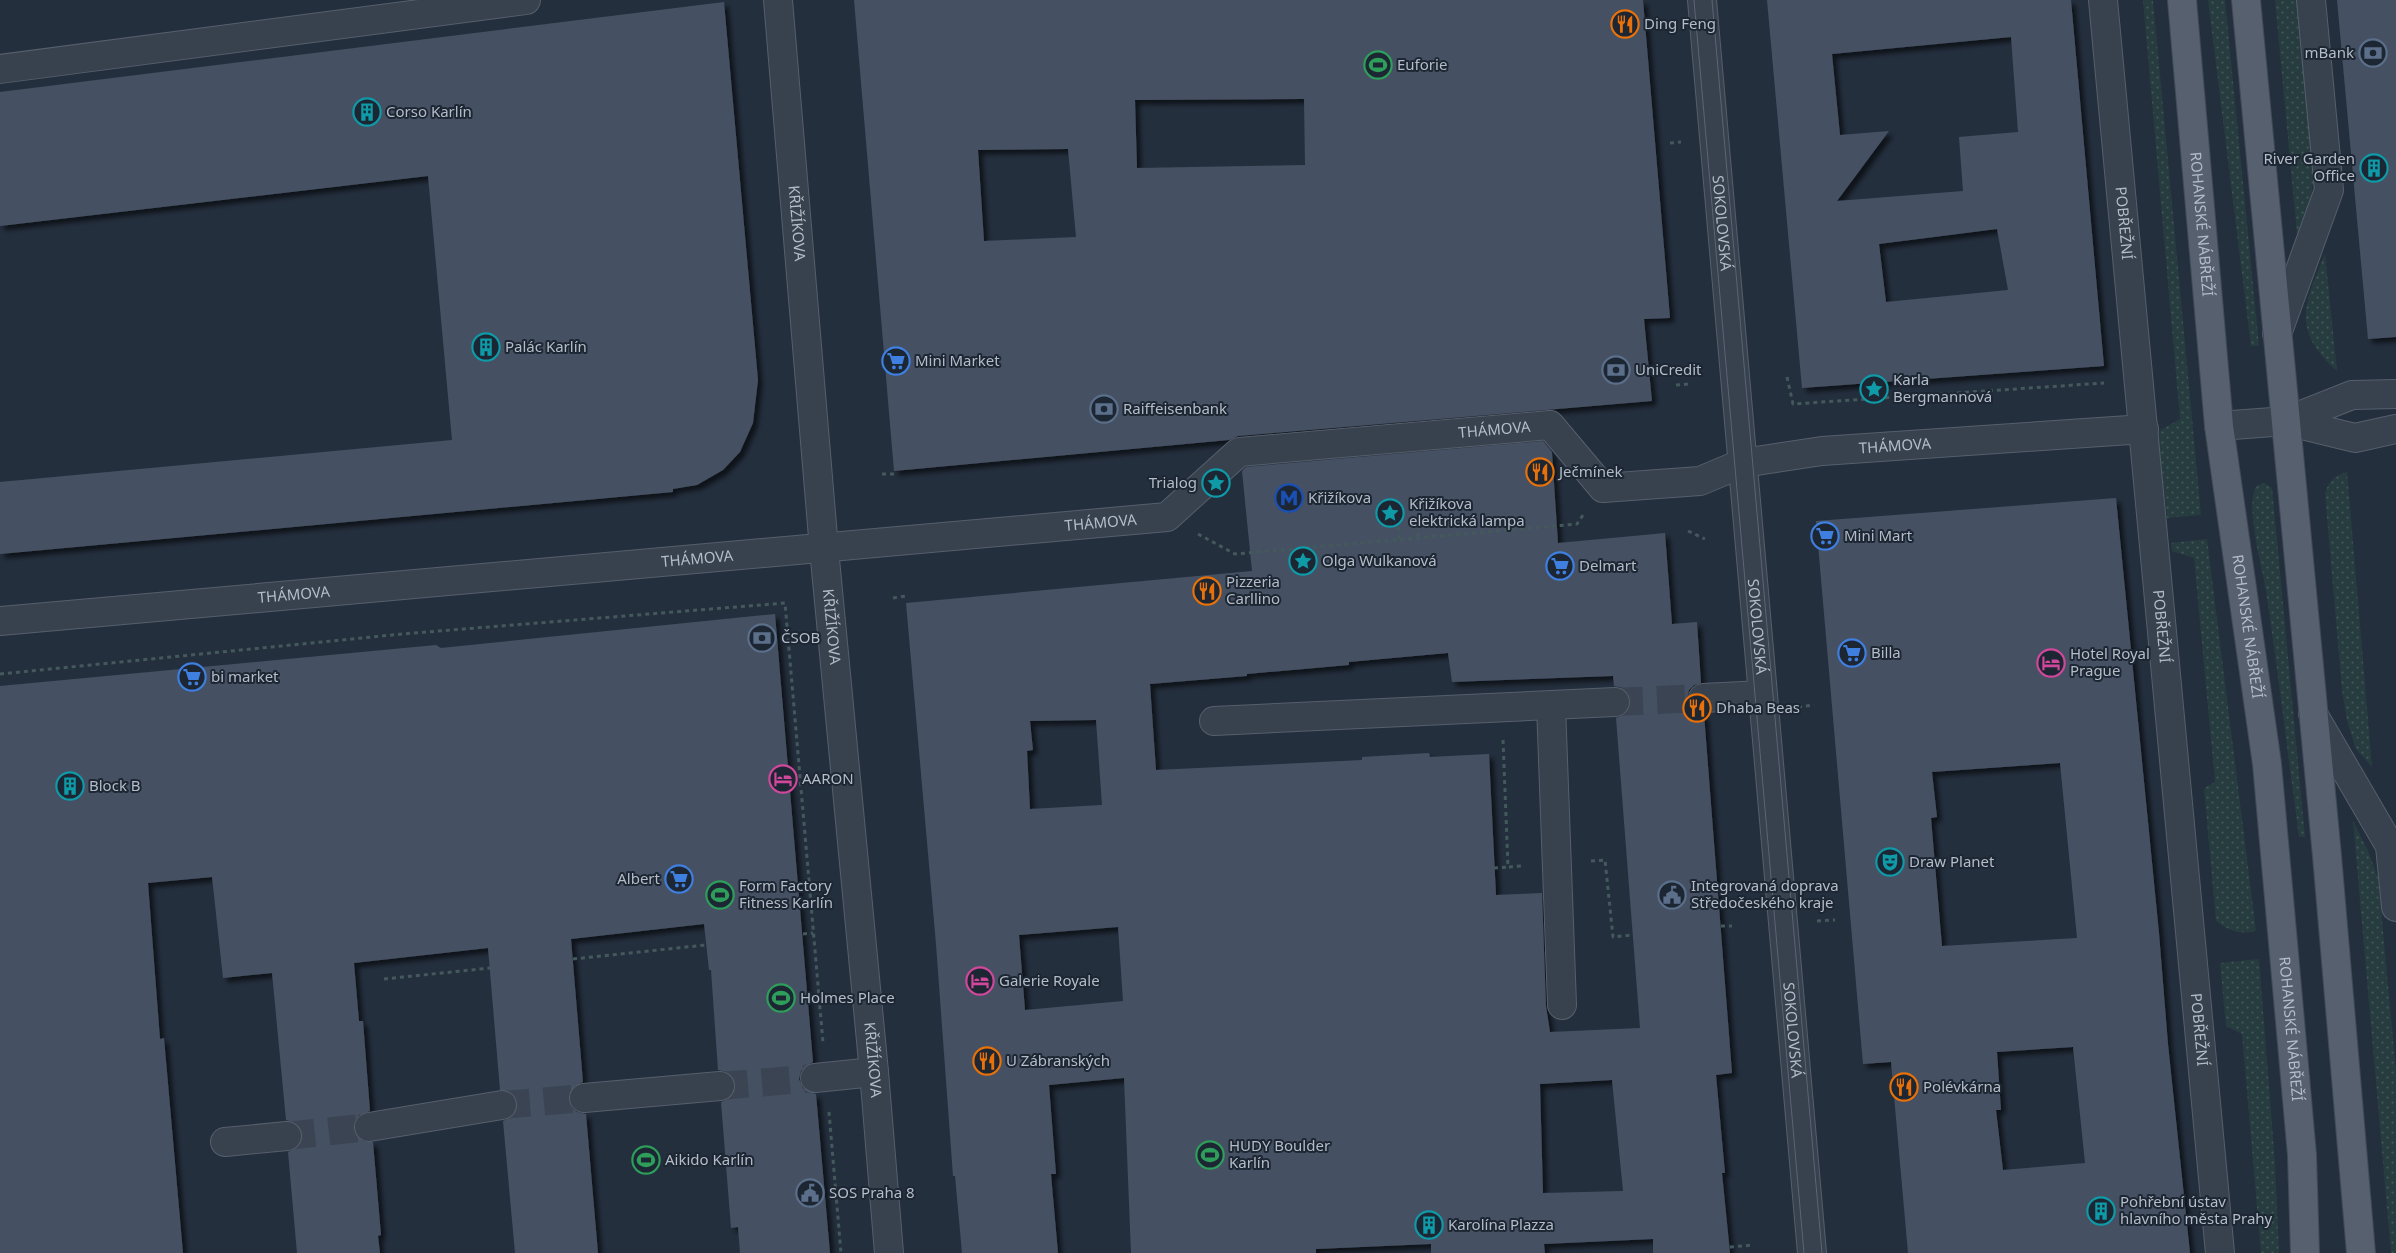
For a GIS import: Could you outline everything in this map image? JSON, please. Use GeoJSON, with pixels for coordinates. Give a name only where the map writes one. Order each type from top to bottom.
{"type":"FeatureCollection","features":[{"type":"Feature","properties":{"kind":"main road","name":"ROHANSKÉ NÁBŘEŽÍ"},"geometry":{"type":"LineString","coordinates":[[2182,0],[2219,426],[2267,764],[2302,1155],[2305,1253]]}},
{"type":"Feature","properties":{"kind":"main road"},"geometry":{"type":"LineString","coordinates":[[2246,0],[2313,714],[2360,1253]]}},
{"type":"Feature","properties":{"kind":"street"},"geometry":{"type":"LineString","coordinates":[[0,69],[526,0]]}},
{"type":"Feature","properties":{"kind":"street","name":"KŘIŽÍKOVA"},"geometry":{"type":"LineString","coordinates":[[778,0],[824,549],[874,1072],[889,1253]]}},
{"type":"Feature","properties":{"kind":"street","name":"SOKOLOVSKÁ"},"geometry":{"type":"LineString","coordinates":[[1702,0],[1812,1253]]}},
{"type":"Feature","properties":{"kind":"street","name":"POBŘEŽNÍ"},"geometry":{"type":"LineString","coordinates":[[2103,0],[2220,1253]]}},
{"type":"Feature","properties":{"kind":"street"},"geometry":{"type":"LineString","coordinates":[[2276,334],[2329,190],[2311,0]]}},
{"type":"Feature","properties":{"kind":"street"},"geometry":{"type":"LineString","coordinates":[[2219,426],[2286,421],[2352,395],[2396,394]]}},
{"type":"Feature","properties":{"kind":"street"},"geometry":{"type":"LineString","coordinates":[[2286,421],[2355,438],[2396,429]]}},
{"type":"Feature","properties":{"kind":"street","name":"THÁMOVA"},"geometry":{"type":"LineString","coordinates":[[0,621],[1167,517],[1239,452],[1550,425],[1603,488],[1700,482],[1743,463],[1822,451],[2144,429]]}},
{"type":"Feature","properties":{"kind":"street"},"geometry":{"type":"LineString","coordinates":[[1703,698],[1763,695]]}},
{"type":"Feature","properties":{"kind":"street"},"geometry":{"type":"LineString","coordinates":[[1214,720],[1615,702]]}},
{"type":"Feature","properties":{"kind":"street"},"geometry":{"type":"LineString","coordinates":[[1550,705],[1562,1005]]}},
{"type":"Feature","properties":{"kind":"street"},"geometry":{"type":"LineString","coordinates":[[2313,714],[2390,846],[2396,907]]}},
{"type":"Feature","properties":{"kind":"street"},"geometry":{"type":"LineString","coordinates":[[820,1078],[874,1072]]}},
{"type":"Feature","properties":{"kind":"street"},"geometry":{"type":"LineString","coordinates":[[584,1098],[720,1086]]}},
{"type":"Feature","properties":{"kind":"street"},"geometry":{"type":"LineString","coordinates":[[369,1127],[502,1105]]}},
{"type":"Feature","properties":{"kind":"street"},"geometry":{"type":"LineString","coordinates":[[225,1142],[287,1136]]}},
{"type":"Feature","properties":{"kind":"path"},"geometry":{"type":"LineString","coordinates":[[1788,377],[1793,404],[2112,383]]}},
{"type":"Feature","properties":{"kind":"path"},"geometry":{"type":"LineString","coordinates":[[1676,385],[1689,384]]}},
{"type":"Feature","properties":{"kind":"path"},"geometry":{"type":"LineString","coordinates":[[882,474],[894,474]]}},
{"type":"Feature","properties":{"kind":"path"},"geometry":{"type":"LineString","coordinates":[[1167,517],[1235,554],[1577,524],[1603,488]]}},
{"type":"Feature","properties":{"kind":"path"},"geometry":{"type":"LineString","coordinates":[[1418,525],[1418,538]]}},
{"type":"Feature","properties":{"kind":"path"},"geometry":{"type":"LineString","coordinates":[[1399,526],[1400,540]]}},
{"type":"Feature","properties":{"kind":"path"},"geometry":{"type":"LineString","coordinates":[[1688,530],[1705,539]]}},
{"type":"Feature","properties":{"kind":"path"},"geometry":{"type":"LineString","coordinates":[[893,598],[906,596]]}},
{"type":"Feature","properties":{"kind":"path"},"geometry":{"type":"LineString","coordinates":[[0,674],[402,634],[785,603],[813,933],[820,1078],[841,1253]]}},
{"type":"Feature","properties":{"kind":"path"},"geometry":{"type":"LineString","coordinates":[[1792,708],[1814,705]]}},
{"type":"Feature","properties":{"kind":"path"},"geometry":{"type":"LineString","coordinates":[[1502,707],[1508,867]]}},
{"type":"Feature","properties":{"kind":"path"},"geometry":{"type":"LineString","coordinates":[[1494,868],[1605,860],[1613,937],[1632,934]]}},
{"type":"Feature","properties":{"kind":"path"},"geometry":{"type":"LineString","coordinates":[[1811,921],[1835,920]]}},
{"type":"Feature","properties":{"kind":"path"},"geometry":{"type":"LineString","coordinates":[[1721,926],[1732,926]]}},
{"type":"Feature","properties":{"kind":"path"},"geometry":{"type":"LineString","coordinates":[[803,934],[813,933]]}},
{"type":"Feature","properties":{"kind":"path"},"geometry":{"type":"LineString","coordinates":[[572,959],[706,944]]}},
{"type":"Feature","properties":{"kind":"path"},"geometry":{"type":"LineString","coordinates":[[384,979],[490,968]]}},
{"type":"Feature","properties":{"kind":"path"},"geometry":{"type":"LineString","coordinates":[[1730,1247],[1754,1245]]}},
{"type":"Feature","properties":{"kind":"green space"},"geometry":{"type":"Polygon","coordinates":[[[2143,0],[2153,0],[2201,515],[2167,518],[2157,432],[2180,419],[2143,0]]]}},
{"type":"Feature","properties":{"kind":"green space"},"geometry":{"type":"Polygon","coordinates":[[[2208,0],[2225,0],[2259,346],[2251,346],[2208,0]]]}},
{"type":"Feature","properties":{"kind":"green space"},"geometry":{"type":"Polygon","coordinates":[[[2275,0],[2298,0],[2314,177],[2309,207],[2301,235],[2297,234],[2275,0]]]}},
{"type":"Feature","properties":{"kind":"green space"},"geometry":{"type":"Polygon","coordinates":[[[2325,254],[2337,371],[2322,356],[2307,329],[2307,302],[2325,254]]]}},
{"type":"Feature","properties":{"kind":"green space"},"geometry":{"type":"Polygon","coordinates":[[[2347,472],[2372,767],[2356,749],[2347,721],[2342,690],[2325,494],[2332,480],[2338,475],[2347,472]]]}},
{"type":"Feature","properties":{"kind":"green space"},"geometry":{"type":"Polygon","coordinates":[[[2264,483],[2272,488],[2305,837],[2299,837],[2266,591],[2253,522],[2253,496],[2256,486],[2264,483]]]}},
{"type":"Feature","properties":{"kind":"green space"},"geometry":{"type":"Polygon","coordinates":[[[2207,539],[2256,931],[2245,933],[2235,931],[2216,921],[2204,788],[2215,782],[2194,558],[2172,551],[2171,543],[2207,539]]]}},
{"type":"Feature","properties":{"kind":"green space"},"geometry":{"type":"Polygon","coordinates":[[[2353,821],[2368,851],[2378,878],[2396,1071],[2396,1253],[2391,1253],[2353,821]]]}},
{"type":"Feature","properties":{"kind":"green space"},"geometry":{"type":"Polygon","coordinates":[[[2259,959],[2275,1163],[2279,1253],[2261,1253],[2242,1034],[2226,1026],[2220,963],[2259,959]]]}},
{"type":"Feature","properties":{"kind":"building"},"geometry":{"type":"Polygon","coordinates":[[[854,0],[1643,0],[1670,318],[1644,319],[1652,401],[1238,436],[1229,440],[894,471],[854,0]],[[1304,99],[1135,100],[1137,168],[1305,165],[1304,99]],[[1068,149],[978,150],[984,241],[1076,237],[1068,149]]]}},
{"type":"Feature","properties":{"kind":"building"},"geometry":{"type":"Polygon","coordinates":[[[1767,0],[2071,0],[2104,366],[1802,388],[1767,0]],[[2011,37],[1832,54],[1840,135],[1889,131],[1837,201],[1963,191],[1959,137],[2018,132],[2011,37]],[[1997,229],[1879,244],[1886,302],[2008,290],[1997,229]]]}},
{"type":"Feature","properties":{"kind":"building","name":"River Garden Office"},"geometry":{"type":"Polygon","coordinates":[[[2337,0],[2396,0],[2396,337],[2368,339],[2337,0]]]}},
{"type":"Feature","properties":{"kind":"building"},"geometry":{"type":"Polygon","coordinates":[[[724,2],[758,380],[753,423],[740,452],[723,470],[697,485],[673,489],[673,492],[0,554],[0,482],[452,440],[428,176],[0,226],[0,92],[724,2]]]}},
{"type":"Feature","properties":{"kind":"building"},"geometry":{"type":"Polygon","coordinates":[[[1543,441],[1552,452],[1558,543],[1665,533],[1672,624],[1697,622],[1701,683],[1694,685],[1689,690],[1687,699],[1695,712],[1704,714],[1732,1073],[1716,1075],[1725,1173],[1722,1173],[1730,1253],[1653,1253],[1653,1239],[1544,1244],[1545,1253],[1431,1253],[1431,1244],[1316,1249],[1316,1253],[1131,1253],[1124,1078],[1049,1085],[1056,1174],[1051,1174],[1058,1253],[962,1253],[955,1176],[953,1176],[936,944],[906,603],[1252,571],[1242,471],[1246,467],[1543,441]],[[1448,653],[1349,662],[1349,665],[1150,684],[1156,770],[1362,760],[1362,757],[1429,753],[1430,757],[1489,754],[1496,895],[1542,893],[1546,1006],[1550,1032],[1640,1028],[1616,718],[1629,710],[1631,702],[1628,694],[1623,688],[1614,686],[1613,676],[1452,682],[1448,653]],[[1096,720],[1030,721],[1033,750],[1027,751],[1030,809],[1102,805],[1096,720]],[[1118,927],[1019,935],[1025,1010],[1123,1001],[1118,927]],[[1612,1080],[1540,1084],[1543,1193],[1623,1191],[1612,1080]]]}},
{"type":"Feature","properties":{"kind":"building"},"geometry":{"type":"Polygon","coordinates":[[[2116,498],[2159,933],[2168,1044],[2190,1253],[1908,1253],[1891,1062],[1863,1064],[1816,521],[2116,498]],[[2060,763],[1932,772],[1937,817],[1931,818],[1942,946],[2077,938],[2060,763]],[[2073,1047],[1997,1052],[2001,1110],[1996,1110],[2003,1170],[2085,1163],[2073,1047]]]}},
{"type":"Feature","properties":{"kind":"building"},"geometry":{"type":"Polygon","coordinates":[[[775,614],[813,1062],[801,1071],[799,1079],[803,1088],[808,1092],[816,1094],[830,1253],[740,1253],[738,1227],[731,1228],[721,1102],[729,1099],[734,1093],[735,1084],[733,1077],[727,1072],[718,1070],[711,970],[709,970],[704,924],[571,939],[583,1082],[575,1086],[570,1092],[569,1100],[571,1107],[577,1112],[586,1114],[598,1253],[515,1253],[503,1121],[512,1117],[516,1111],[517,1103],[514,1095],[508,1091],[500,1090],[488,948],[354,963],[359,1021],[363,1021],[370,1111],[359,1115],[355,1121],[354,1129],[357,1136],[363,1141],[373,1142],[381,1235],[378,1236],[380,1253],[297,1253],[288,1152],[301,1143],[303,1135],[299,1127],[293,1122],[286,1120],[272,973],[223,978],[212,877],[148,883],[160,1039],[164,1038],[183,1253],[0,1253],[0,686],[436,645],[441,648],[775,614]]]}},
{"type":"Feature","properties":{"kind":"tunnel"},"geometry":{"type":"LineString","coordinates":[[1615,702],[1703,698]]}},
{"type":"Feature","properties":{"kind":"tunnel"},"geometry":{"type":"LineString","coordinates":[[720,1086],[815,1078]]}},
{"type":"Feature","properties":{"kind":"tunnel"},"geometry":{"type":"LineString","coordinates":[[502,1105],[584,1098]]}},
{"type":"Feature","properties":{"kind":"tunnel"},"geometry":{"type":"LineString","coordinates":[[287,1136],[369,1127]]}},
{"type":"Feature","properties":{"kind":"tram line"},"geometry":{"type":"LineString","coordinates":[[1694,0],[1804,1253]]}},
{"type":"Feature","properties":{"kind":"tram line"},"geometry":{"type":"LineString","coordinates":[[1712,0],[1822,1253]]}},
{"type":"Feature","properties":{"kind":"place","name":"Ding Feng"},"geometry":{"type":"Point","coordinates":[1625,24]}},
{"type":"Feature","properties":{"kind":"place","name":"mBank"},"geometry":{"type":"Point","coordinates":[2373,53]}},
{"type":"Feature","properties":{"kind":"place","name":"Euforie"},"geometry":{"type":"Point","coordinates":[1378,65]}},
{"type":"Feature","properties":{"kind":"place","name":"Corso Karlín"},"geometry":{"type":"Point","coordinates":[367,112]}},
{"type":"Feature","properties":{"kind":"place","name":"River Garden Office"},"geometry":{"type":"Point","coordinates":[2374,168]}},
{"type":"Feature","properties":{"kind":"place","name":"Palác Karlín"},"geometry":{"type":"Point","coordinates":[486,347]}},
{"type":"Feature","properties":{"kind":"place","name":"Mini Market"},"geometry":{"type":"Point","coordinates":[896,361]}},
{"type":"Feature","properties":{"kind":"place","name":"UniCredit"},"geometry":{"type":"Point","coordinates":[1616,370]}},
{"type":"Feature","properties":{"kind":"place","name":"Karla Bergmannová"},"geometry":{"type":"Point","coordinates":[1874,389]}},
{"type":"Feature","properties":{"kind":"place","name":"Raiffeisenbank"},"geometry":{"type":"Point","coordinates":[1104,409]}},
{"type":"Feature","properties":{"kind":"place","name":"Ječmínek"},"geometry":{"type":"Point","coordinates":[1540,472]}},
{"type":"Feature","properties":{"kind":"place","name":"Trialog"},"geometry":{"type":"Point","coordinates":[1216,483]}},
{"type":"Feature","properties":{"kind":"place","name":"Křižíkova"},"geometry":{"type":"Point","coordinates":[1289,498]}},
{"type":"Feature","properties":{"kind":"place","name":"Křižíkova elektrická lampa"},"geometry":{"type":"Point","coordinates":[1390,513]}},
{"type":"Feature","properties":{"kind":"place","name":"Mini Mart"},"geometry":{"type":"Point","coordinates":[1825,536]}},
{"type":"Feature","properties":{"kind":"place","name":"Olga Wulkanová"},"geometry":{"type":"Point","coordinates":[1303,561]}},
{"type":"Feature","properties":{"kind":"place","name":"Delmart"},"geometry":{"type":"Point","coordinates":[1560,566]}},
{"type":"Feature","properties":{"kind":"place","name":"Pizzeria Carllino"},"geometry":{"type":"Point","coordinates":[1207,591]}},
{"type":"Feature","properties":{"kind":"place","name":"ČSOB"},"geometry":{"type":"Point","coordinates":[762,638]}},
{"type":"Feature","properties":{"kind":"place","name":"Billa"},"geometry":{"type":"Point","coordinates":[1852,653]}},
{"type":"Feature","properties":{"kind":"place","name":"Hotel Royal Prague"},"geometry":{"type":"Point","coordinates":[2051,663]}},
{"type":"Feature","properties":{"kind":"place","name":"bi market"},"geometry":{"type":"Point","coordinates":[192,677]}},
{"type":"Feature","properties":{"kind":"place","name":"Dhaba Beas"},"geometry":{"type":"Point","coordinates":[1697,708]}},
{"type":"Feature","properties":{"kind":"place","name":"AARON"},"geometry":{"type":"Point","coordinates":[783,779]}},
{"type":"Feature","properties":{"kind":"place","name":"Block B"},"geometry":{"type":"Point","coordinates":[70,786]}},
{"type":"Feature","properties":{"kind":"place","name":"Draw Planet"},"geometry":{"type":"Point","coordinates":[1890,862]}},
{"type":"Feature","properties":{"kind":"place","name":"Albert"},"geometry":{"type":"Point","coordinates":[679,879]}},
{"type":"Feature","properties":{"kind":"place","name":"Form Factory Fitness Karlín"},"geometry":{"type":"Point","coordinates":[720,895]}},
{"type":"Feature","properties":{"kind":"place","name":"Integrovaná doprava Středočeského kraje"},"geometry":{"type":"Point","coordinates":[1672,895]}},
{"type":"Feature","properties":{"kind":"place","name":"Galerie Royale"},"geometry":{"type":"Point","coordinates":[980,981]}},
{"type":"Feature","properties":{"kind":"place","name":"Holmes Place"},"geometry":{"type":"Point","coordinates":[781,998]}},
{"type":"Feature","properties":{"kind":"place","name":"U Zábranských"},"geometry":{"type":"Point","coordinates":[987,1061]}},
{"type":"Feature","properties":{"kind":"place","name":"Polévkárna"},"geometry":{"type":"Point","coordinates":[1904,1087]}},
{"type":"Feature","properties":{"kind":"place","name":"HUDY Boulder Karlín"},"geometry":{"type":"Point","coordinates":[1210,1155]}},
{"type":"Feature","properties":{"kind":"place","name":"Aikido Karlín"},"geometry":{"type":"Point","coordinates":[646,1160]}},
{"type":"Feature","properties":{"kind":"place","name":"SOS Praha 8"},"geometry":{"type":"Point","coordinates":[810,1193]}},
{"type":"Feature","properties":{"kind":"place","name":"Pohřební ústav hlavního města Prahy"},"geometry":{"type":"Point","coordinates":[2101,1211]}},
{"type":"Feature","properties":{"kind":"place","name":"Karolína Plazza"},"geometry":{"type":"Point","coordinates":[1429,1225]}}]}
